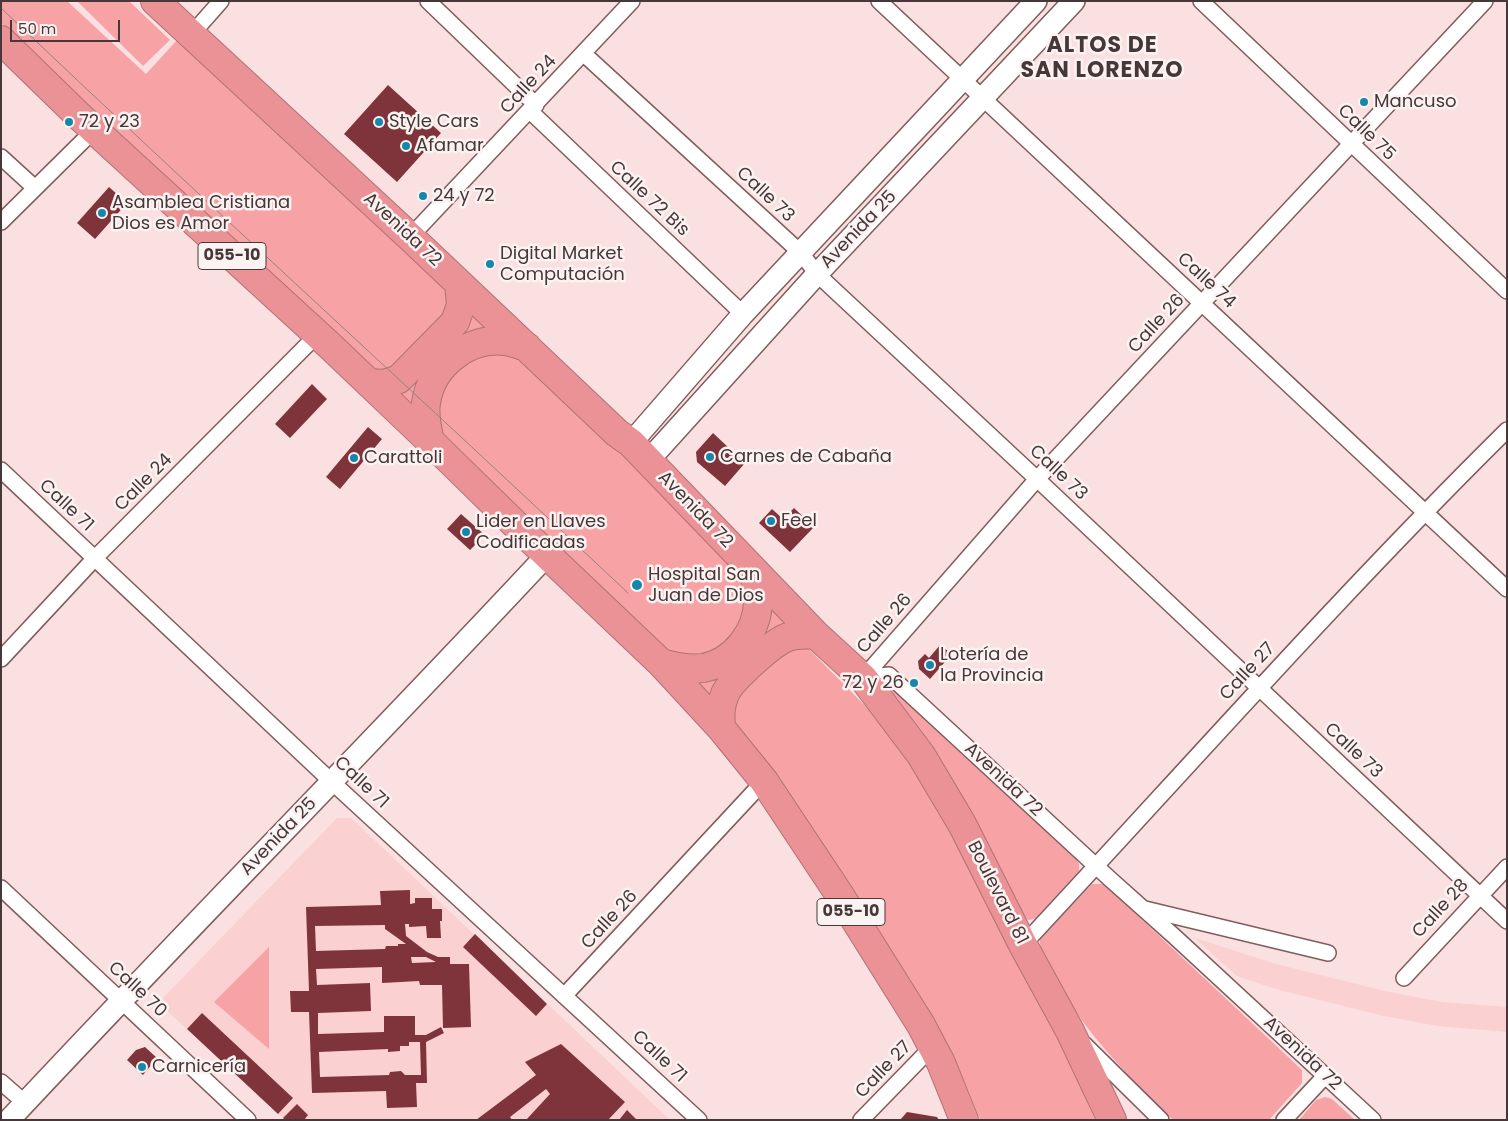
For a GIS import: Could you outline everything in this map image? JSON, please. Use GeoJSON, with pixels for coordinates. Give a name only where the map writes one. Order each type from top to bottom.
{"type":"FeatureCollection","features":[{"type":"Feature","properties":{"kind":"highway","name":"Avenida 72"},"geometry":{"type":"LineString","coordinates":[[155,1],[410,237],[617,433],[640,452],[815,634],[863,678]]}},
{"type":"Feature","properties":{"kind":"highway","name":"055-10"},"geometry":{"type":"LineString","coordinates":[[1,40],[430,441],[661,663],[721,728],[764,782],[839,894],[922,1025],[933,1046],[964,1120]]}},
{"type":"Feature","properties":{"kind":"highway"},"geometry":{"type":"LineString","coordinates":[[369,383],[386,384],[399,380],[455,322],[461,305],[459,284]]}},
{"type":"Feature","properties":{"kind":"highway"},"geometry":{"type":"LineString","coordinates":[[430,441],[425,423],[425,405],[435,376],[443,365],[461,350],[482,342],[505,341],[527,347]]}},
{"type":"Feature","properties":{"kind":"highway"},"geometry":{"type":"LineString","coordinates":[[661,663],[682,668],[703,668],[718,663],[743,644],[755,622],[758,598],[754,571]]}},
{"type":"Feature","properties":{"kind":"highway"},"geometry":{"type":"LineString","coordinates":[[721,728],[720,707],[726,691],[758,658],[777,641],[790,636],[815,634]]}},
{"type":"Feature","properties":{"kind":"highway","name":"Boulevard 81"},"geometry":{"type":"LineString","coordinates":[[863,678],[926,764],[962,824],[1023,945],[1070,1031],[1112,1120]]}},
{"type":"Feature","properties":{"kind":"main road","name":"Avenida 25"},"geometry":{"type":"LineString","coordinates":[[640,452],[743,314],[1036,1]]}},
{"type":"Feature","properties":{"kind":"main road","name":"Avenida 25"},"geometry":{"type":"LineString","coordinates":[[640,452],[816,274],[1074,1]]}},
{"type":"Feature","properties":{"kind":"main road","name":"Avenida 25"},"geometry":{"type":"LineString","coordinates":[[9,1120],[121,1000],[332,782],[548,554]]}},
{"type":"Feature","properties":{"kind":"street"},"geometry":{"type":"LineString","coordinates":[[191,35],[220,1]]}},
{"type":"Feature","properties":{"kind":"street"},"geometry":{"type":"LineString","coordinates":[[428,1],[533,108]]}},
{"type":"Feature","properties":{"kind":"street","name":"Calle 24"},"geometry":{"type":"LineString","coordinates":[[410,237],[632,1]]}},
{"type":"Feature","properties":{"kind":"street","name":"Calle 74"},"geometry":{"type":"LineString","coordinates":[[879,1],[1507,589]]}},
{"type":"Feature","properties":{"kind":"street","name":"Calle 75"},"geometry":{"type":"LineString","coordinates":[[1201,1],[1507,291]]}},
{"type":"Feature","properties":{"kind":"street","name":"Calle 26"},"geometry":{"type":"LineString","coordinates":[[863,678],[1037,479],[1485,1]]}},
{"type":"Feature","properties":{"kind":"street","name":"Calle 73"},"geometry":{"type":"LineString","coordinates":[[584,54],[801,253],[816,274],[1507,921]]}},
{"type":"Feature","properties":{"kind":"street","name":"Calle 72 Bis"},"geometry":{"type":"LineString","coordinates":[[533,108],[743,314]]}},
{"type":"Feature","properties":{"kind":"street"},"geometry":{"type":"LineString","coordinates":[[1,222],[95,129]]}},
{"type":"Feature","properties":{"kind":"street"},"geometry":{"type":"LineString","coordinates":[[1,158],[35,188]]}},
{"type":"Feature","properties":{"kind":"street","name":"Calle 24"},"geometry":{"type":"LineString","coordinates":[[1,659],[95,558],[317,335]]}},
{"type":"Feature","properties":{"kind":"street","name":"Calle 27"},"geometry":{"type":"LineString","coordinates":[[1023,945],[1424,512],[1507,430]]}},
{"type":"Feature","properties":{"kind":"street","name":"Calle 71"},"geometry":{"type":"LineString","coordinates":[[1,470],[332,782],[699,1120]]}},
{"type":"Feature","properties":{"kind":"street","name":"Avenida 72"},"geometry":{"type":"LineString","coordinates":[[863,678],[889,675],[1373,1120]]}},
{"type":"Feature","properties":{"kind":"street","name":"Calle 26"},"geometry":{"type":"LineString","coordinates":[[564,996],[764,782]]}},
{"type":"Feature","properties":{"kind":"street","name":"Calle 28"},"geometry":{"type":"LineString","coordinates":[[1404,978],[1507,867]]}},
{"type":"Feature","properties":{"kind":"street","name":"Calle 70"},"geometry":{"type":"LineString","coordinates":[[1,888],[248,1120]]}},
{"type":"Feature","properties":{"kind":"street"},"geometry":{"type":"LineString","coordinates":[[1141,908],[1328,953]]}},
{"type":"Feature","properties":{"kind":"street"},"geometry":{"type":"LineString","coordinates":[[1070,1031],[1161,1120]]}},
{"type":"Feature","properties":{"kind":"street","name":"Calle 27"},"geometry":{"type":"LineString","coordinates":[[861,1120],[933,1046]]}},
{"type":"Feature","properties":{"kind":"street"},"geometry":{"type":"LineString","coordinates":[[1284,1120],[1325,1076]]}},
{"type":"Feature","properties":{"kind":"street"},"geometry":{"type":"LineString","coordinates":[[1,1082],[24,1104]]}},
{"type":"Feature","properties":{"kind":"shaded area"},"geometry":{"type":"Polygon","coordinates":[[[1,1],[67,1],[146,74],[179,38],[447,288],[452,309],[397,373],[379,376],[287,293],[1,23],[1,1]]]}},
{"type":"Feature","properties":{"kind":"shaded area"},"geometry":{"type":"Polygon","coordinates":[[[77,1],[129,1],[170,40],[143,66],[77,1]]]}},
{"type":"Feature","properties":{"kind":"shaded area"},"geometry":{"type":"Polygon","coordinates":[[[468,308],[493,331],[416,415],[389,390],[468,308]]]}},
{"type":"Feature","properties":{"kind":"shaded area"},"geometry":{"type":"Polygon","coordinates":[[[472,354],[514,355],[662,488],[737,568],[748,588],[744,628],[708,658],[673,656],[446,442],[437,427],[436,395],[472,354]]]}},
{"type":"Feature","properties":{"kind":"shaded area"},"geometry":{"type":"Polygon","coordinates":[[[768,600],[791,625],[712,705],[687,679],[768,600]]]}},
{"type":"Feature","properties":{"kind":"shaded area"},"geometry":{"type":"Polygon","coordinates":[[[785,641],[802,642],[892,733],[926,782],[1061,1042],[1095,1120],[980,1120],[965,1083],[934,1023],[726,722],[727,701],[785,641]]]}},
{"type":"Feature","properties":{"kind":"shaded area"},"geometry":{"type":"Polygon","coordinates":[[[889,681],[1075,857],[1079,864],[1079,871],[1036,918],[1024,919],[957,788],[930,744],[883,684],[889,681]]]}},
{"type":"Feature","properties":{"kind":"shaded area"},"geometry":{"type":"Polygon","coordinates":[[[337,818],[351,818],[670,1120],[285,1120],[163,1007],[163,998],[337,818]]]}},
{"type":"Feature","properties":{"kind":"shaded area"},"geometry":{"type":"Polygon","coordinates":[[[1092,884],[1104,884],[1302,1070],[1302,1083],[1269,1120],[1173,1120],[1122,1068],[1076,1012],[1051,971],[1042,951],[1040,939],[1092,884]]]}},
{"type":"Feature","properties":{"kind":"shaded area"},"geometry":{"type":"Polygon","coordinates":[[[1195,938],[1276,964],[1389,992],[1442,1002],[1507,1007],[1507,1032],[1438,1026],[1384,1016],[1276,989],[1237,976],[1195,938]]]}},
{"type":"Feature","properties":{"kind":"shaded area"},"geometry":{"type":"Polygon","coordinates":[[[269,947],[269,1049],[214,1002],[269,947]]]}},
{"type":"Feature","properties":{"kind":"shaded area"},"geometry":{"type":"Polygon","coordinates":[[[1325,1097],[1332,1099],[1355,1120],[1299,1120],[1316,1100],[1325,1097]]]}},
{"type":"Feature","properties":{"kind":"building"},"geometry":{"type":"Polygon","coordinates":[[[388,85],[441,133],[397,182],[344,134],[388,85]]]}},
{"type":"Feature","properties":{"kind":"building","name":"Asamblea Cristiana Dios es Amor"},"geometry":{"type":"Polygon","coordinates":[[[109,187],[127,203],[95,239],[77,223],[109,187]]]}},
{"type":"Feature","properties":{"kind":"building"},"geometry":{"type":"Polygon","coordinates":[[[312,384],[327,399],[290,438],[275,424],[312,384]]]}},
{"type":"Feature","properties":{"kind":"building","name":"Carattoli"},"geometry":{"type":"Polygon","coordinates":[[[368,427],[382,439],[340,489],[326,477],[368,427]]]}},
{"type":"Feature","properties":{"kind":"building"},"geometry":{"type":"Polygon","coordinates":[[[713,433],[745,463],[725,486],[697,462],[696,452],[713,433]]]}},
{"type":"Feature","properties":{"kind":"building"},"geometry":{"type":"Polygon","coordinates":[[[794,508],[814,527],[790,552],[759,523],[772,509],[783,519],[794,508]]]}},
{"type":"Feature","properties":{"kind":"building","name":"Lider en Llaves Codificadas"},"geometry":{"type":"Polygon","coordinates":[[[461,514],[485,535],[470,550],[447,529],[461,514]]]}},
{"type":"Feature","properties":{"kind":"building","name":"Lotería de la Provincia"},"geometry":{"type":"Polygon","coordinates":[[[940,645],[952,654],[930,679],[919,669],[918,661],[925,654],[929,658],[940,645]]]}},
{"type":"Feature","properties":{"kind":"building"},"geometry":{"type":"Polygon","coordinates":[[[410,890],[410,904],[415,903],[415,898],[432,898],[432,909],[442,909],[442,921],[440,921],[441,938],[427,938],[426,926],[409,927],[409,924],[405,924],[406,936],[427,952],[438,957],[450,957],[450,964],[469,964],[471,1027],[443,1028],[442,985],[420,985],[419,981],[382,983],[382,967],[316,969],[317,985],[370,983],[371,1011],[318,1013],[318,1034],[384,1032],[384,1016],[415,1016],[415,1035],[426,1035],[441,1027],[444,1033],[426,1042],[427,1083],[416,1083],[417,1107],[387,1108],[386,1091],[312,1093],[309,1012],[291,1012],[290,991],[309,991],[306,907],[381,905],[380,891],[410,890]],[[385,925],[315,926],[316,951],[385,949],[386,946],[406,944],[385,929],[385,925]],[[411,957],[412,963],[436,962],[426,957],[411,957]],[[409,1042],[409,1046],[400,1046],[400,1051],[388,1052],[388,1049],[319,1052],[320,1077],[389,1075],[390,1072],[401,1071],[405,1075],[421,1075],[420,1042],[409,1042]]]}},
{"type":"Feature","properties":{"kind":"building"},"geometry":{"type":"Polygon","coordinates":[[[475,934],[547,1004],[536,1016],[463,947],[475,934]]]}},
{"type":"Feature","properties":{"kind":"building"},"geometry":{"type":"Polygon","coordinates":[[[202,1013],[293,1098],[278,1114],[187,1029],[202,1013]]]}},
{"type":"Feature","properties":{"kind":"building"},"geometry":{"type":"Polygon","coordinates":[[[561,1044],[625,1102],[608,1120],[526,1120],[550,1094],[546,1089],[510,1117],[512,1120],[476,1120],[536,1075],[525,1062],[561,1044]]]}},
{"type":"Feature","properties":{"kind":"building","name":"Carnicería"},"geometry":{"type":"Polygon","coordinates":[[[145,1047],[157,1058],[143,1075],[127,1060],[136,1050],[145,1047]]]}},
{"type":"Feature","properties":{"kind":"building"},"geometry":{"type":"Polygon","coordinates":[[[297,1104],[308,1115],[304,1120],[285,1120],[283,1118],[297,1104]]]}},
{"type":"Feature","properties":{"kind":"building"},"geometry":{"type":"Polygon","coordinates":[[[627,1110],[637,1120],[619,1120],[627,1110]]]}},
{"type":"Feature","properties":{"kind":"building"},"geometry":{"type":"Polygon","coordinates":[[[907,1112],[937,1117],[939,1120],[900,1120],[907,1112]]]}},
{"type":"Feature","properties":{"kind":"tram line"},"geometry":{"type":"LineString","coordinates":[[1,8],[628,593]]}},
{"type":"Feature","properties":{"kind":"place","name":"Mancuso"},"geometry":{"type":"Point","coordinates":[1364,102]}},
{"type":"Feature","properties":{"kind":"place","name":"72 y 23"},"geometry":{"type":"Point","coordinates":[69,122]}},
{"type":"Feature","properties":{"kind":"place","name":"Style Cars"},"geometry":{"type":"Point","coordinates":[379,122]}},
{"type":"Feature","properties":{"kind":"place","name":"Afamar"},"geometry":{"type":"Point","coordinates":[406,146]}},
{"type":"Feature","properties":{"kind":"place","name":"24 y 72"},"geometry":{"type":"Point","coordinates":[423,196]}},
{"type":"Feature","properties":{"kind":"place","name":"Asamblea Cristiana Dios es Amor"},"geometry":{"type":"Point","coordinates":[102,213]}},
{"type":"Feature","properties":{"kind":"place","name":"Digital Market Computación"},"geometry":{"type":"Point","coordinates":[490,264]}},
{"type":"Feature","properties":{"kind":"place","name":"Carnes de Cabaña"},"geometry":{"type":"Point","coordinates":[710,457]}},
{"type":"Feature","properties":{"kind":"place","name":"Carattoli"},"geometry":{"type":"Point","coordinates":[354,458]}},
{"type":"Feature","properties":{"kind":"place","name":"Feel"},"geometry":{"type":"Point","coordinates":[771,521]}},
{"type":"Feature","properties":{"kind":"place","name":"Lider en Llaves Codificadas"},"geometry":{"type":"Point","coordinates":[466,532]}},
{"type":"Feature","properties":{"kind":"place","name":"Hospital San Juan de Dios"},"geometry":{"type":"Point","coordinates":[637,585]}},
{"type":"Feature","properties":{"kind":"place","name":"Lotería de la Provincia"},"geometry":{"type":"Point","coordinates":[930,665]}},
{"type":"Feature","properties":{"kind":"place","name":"72 y 26"},"geometry":{"type":"Point","coordinates":[914,683]}},
{"type":"Feature","properties":{"kind":"place","name":"Carnicería"},"geometry":{"type":"Point","coordinates":[142,1067]}},
{"type":"Feature","properties":{"kind":"district","name":"ALTOS DE SAN LORENZO"},"geometry":{"type":"Point","coordinates":[1102,58]}}]}
